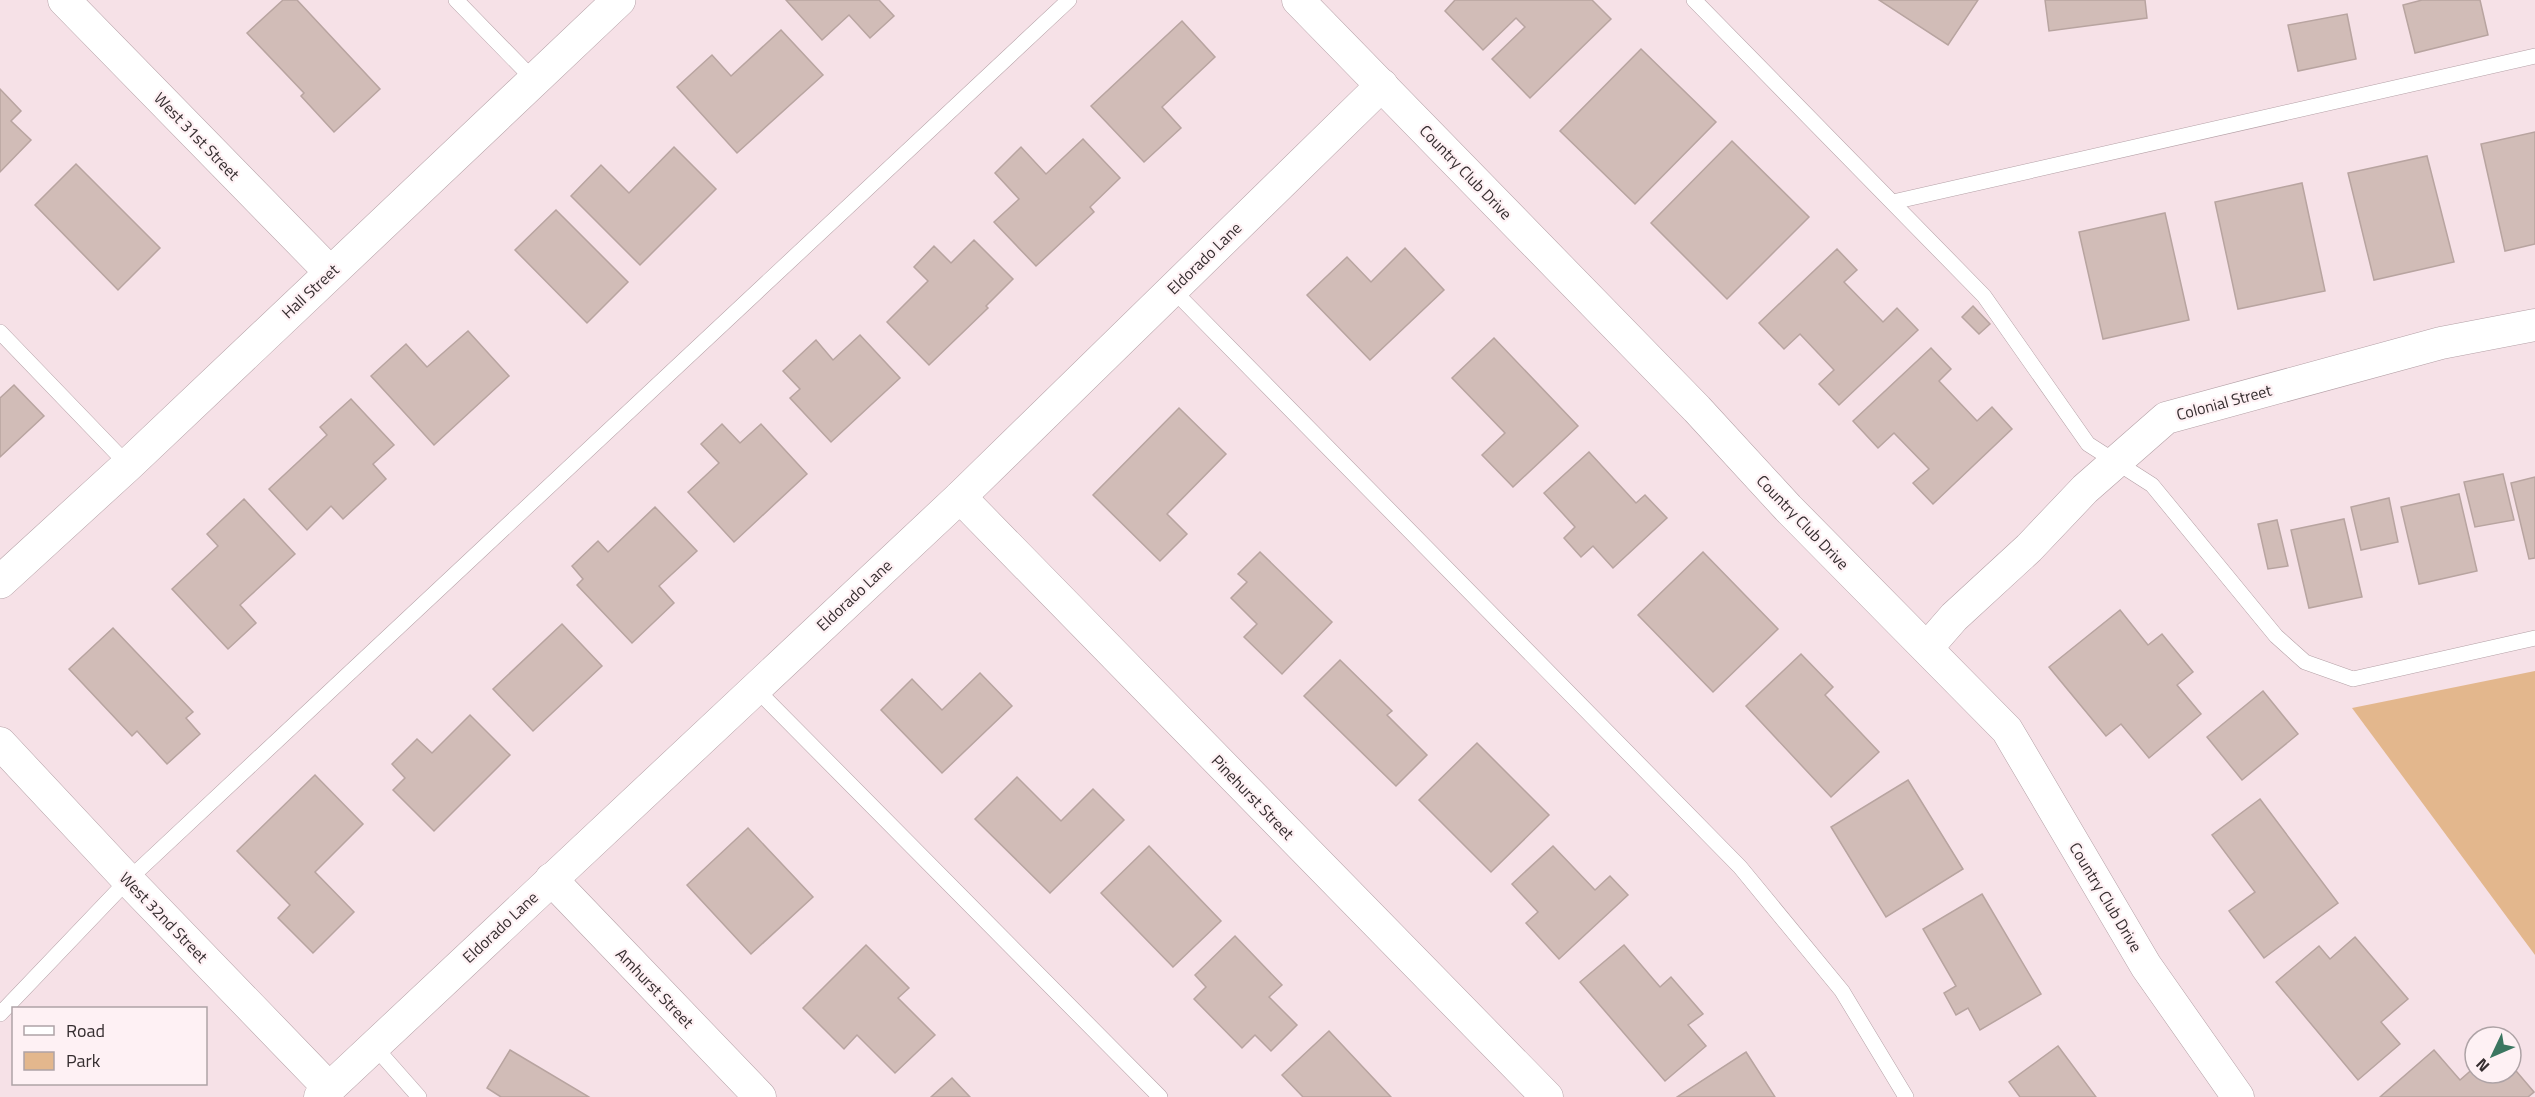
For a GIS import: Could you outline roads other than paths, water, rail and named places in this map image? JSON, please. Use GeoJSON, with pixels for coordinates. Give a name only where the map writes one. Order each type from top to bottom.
{"type":"FeatureCollection","features":[{"type":"Feature","properties":{"kind":"street","name":"West 31st Street"},"geometry":{"type":"LineString","coordinates":[[64,0],[330,272]]}},
{"type":"Feature","properties":{"kind":"street","name":"Hall Street"},"geometry":{"type":"LineString","coordinates":[[0,582],[128,465],[619,0]]}},
{"type":"Feature","properties":{"kind":"street","name":"Country Club Drive"},"geometry":{"type":"LineString","coordinates":[[1298,0],[1697,409],[1788,508],[2007,730],[2146,966],[2238,1097]]}},
{"type":"Feature","properties":{"kind":"street","name":"Eldorado Lane"},"geometry":{"type":"LineString","coordinates":[[325,1093],[550,879],[960,497],[1382,85]]}},
{"type":"Feature","properties":{"kind":"street","name":"Colonial Street"},"geometry":{"type":"LineString","coordinates":[[1927,648],[1954,617],[2029,548],[2114,461],[2166,418],[2441,343],[2535,325]]}},
{"type":"Feature","properties":{"kind":"street","name":"Pinehurst Street"},"geometry":{"type":"LineString","coordinates":[[960,497],[1547,1097]]}},
{"type":"Feature","properties":{"kind":"street","name":"West 32nd Street"},"geometry":{"type":"LineString","coordinates":[[0,743],[325,1093]]}},
{"type":"Feature","properties":{"kind":"street","name":"Amhurst Street"},"geometry":{"type":"LineString","coordinates":[[550,879],[760,1097]]}},
{"type":"Feature","properties":{"kind":"lane"},"geometry":{"type":"LineString","coordinates":[[456,0],[534,80]]}},
{"type":"Feature","properties":{"kind":"lane"},"geometry":{"type":"LineString","coordinates":[[0,1014],[128,880],[1069,0]]}},
{"type":"Feature","properties":{"kind":"lane"},"geometry":{"type":"LineString","coordinates":[[1694,0],[1984,296],[2088,444],[2152,485],[2276,636],[2305,662],[2354,679],[2535,638]]}},
{"type":"Feature","properties":{"kind":"lane"},"geometry":{"type":"LineString","coordinates":[[1893,202],[2535,56]]}},
{"type":"Feature","properties":{"kind":"lane"},"geometry":{"type":"LineString","coordinates":[[1172,289],[1740,867],[1842,991],[1906,1097]]}},
{"type":"Feature","properties":{"kind":"lane"},"geometry":{"type":"LineString","coordinates":[[0,332],[128,465]]}},
{"type":"Feature","properties":{"kind":"lane"},"geometry":{"type":"LineString","coordinates":[[755,688],[1160,1097]]}},
{"type":"Feature","properties":{"kind":"lane"},"geometry":{"type":"LineString","coordinates":[[374,1046],[419,1097]]}}]}
